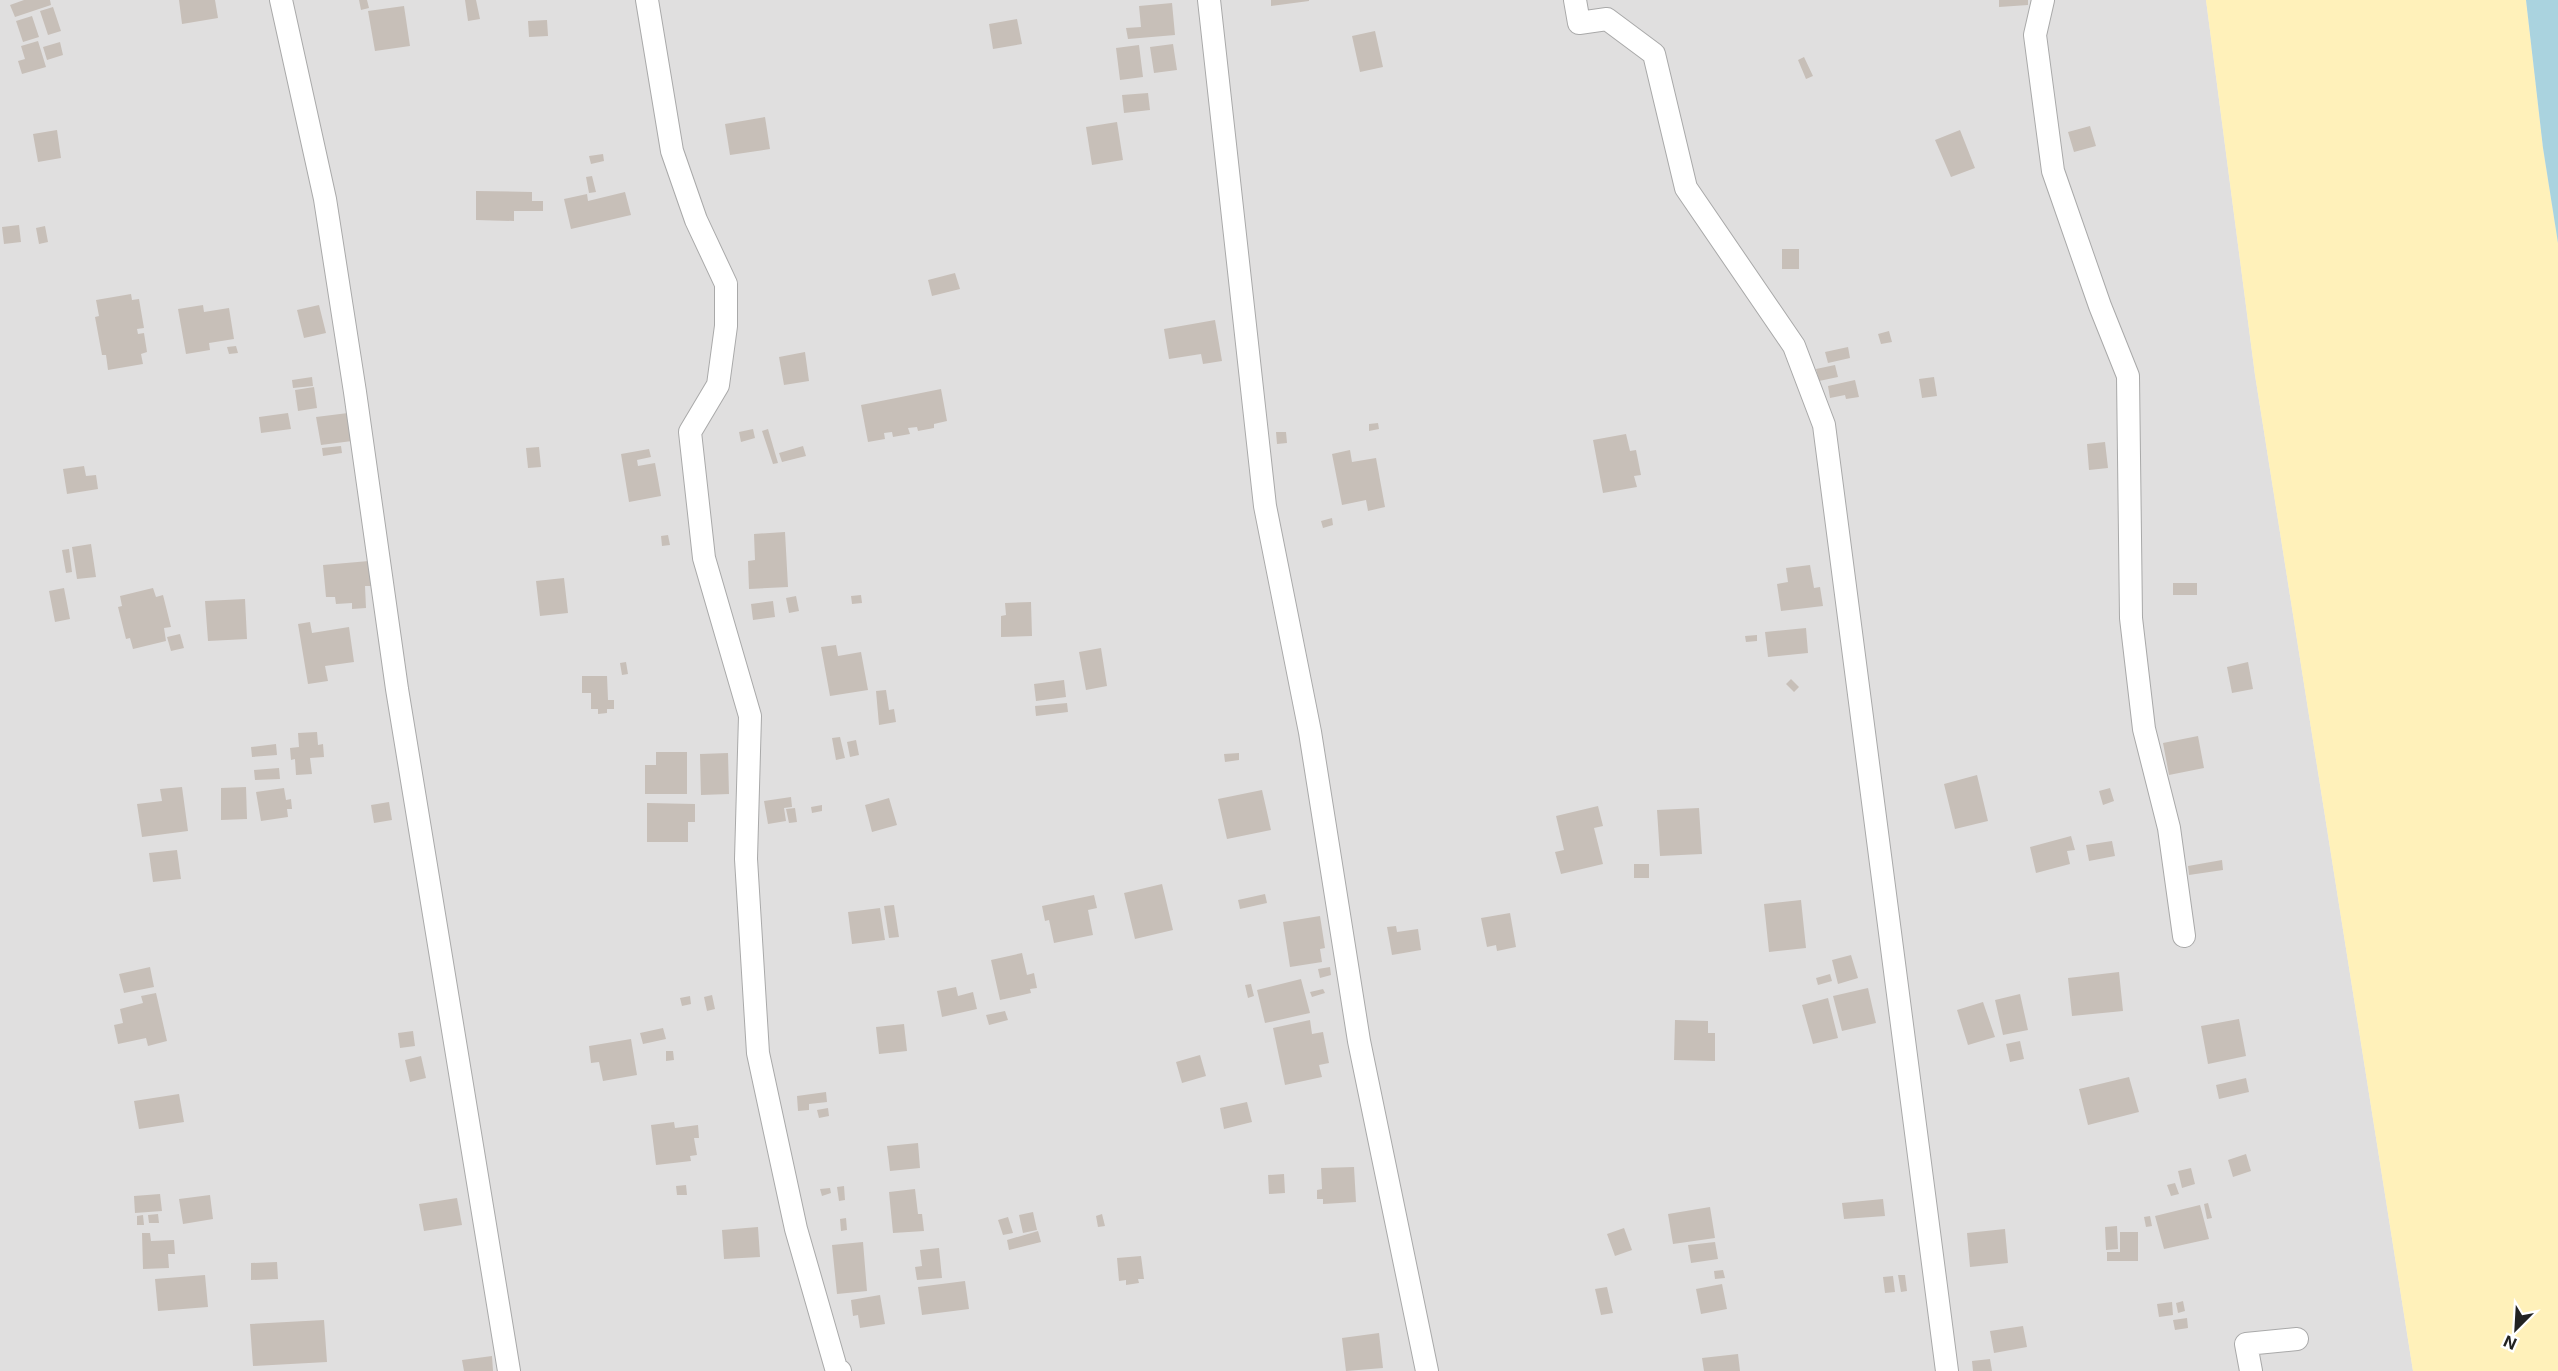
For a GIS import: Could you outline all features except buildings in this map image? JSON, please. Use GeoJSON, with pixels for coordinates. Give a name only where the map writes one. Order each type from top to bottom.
{"type":"FeatureCollection","features":[{"type":"Feature","properties":{"kind":"street"},"geometry":{"type":"LineString","coordinates":[[281,0],[325,199],[397,689],[509,1371]]}},
{"type":"Feature","properties":{"kind":"street"},"geometry":{"type":"LineString","coordinates":[[647,0],[672,151],[696,220],[726,284],[726,326],[718,385],[690,432],[704,558],[750,716],[746,859],[758,1053],[796,1228],[836,1368],[840,1371]]}},
{"type":"Feature","properties":{"kind":"street"},"geometry":{"type":"LineString","coordinates":[[1209,0],[1265,506],[1310,732],[1359,1041],[1427,1371]]}},
{"type":"Feature","properties":{"kind":"street"},"geometry":{"type":"LineString","coordinates":[[1575,0],[1579,23],[1607,20],[1654,54],[1686,188],[1794,346],[1824,425],[1947,1371]]}},
{"type":"Feature","properties":{"kind":"street"},"geometry":{"type":"LineString","coordinates":[[2043,0],[2035,35],[2053,171],[2100,306],[2128,376],[2131,618],[2144,729],[2169,828],[2184,936]]}},
{"type":"Feature","properties":{"kind":"street"},"geometry":{"type":"LineString","coordinates":[[2251,1371],[2246,1344],[2297,1339]]}},
{"type":"Feature","properties":{"kind":"shaded area"},"geometry":{"type":"Polygon","coordinates":[[[0,0],[2206,0],[2255,375],[2413,1371],[0,1371],[0,0]]]}},
{"type":"Feature","properties":{"kind":"sand"},"geometry":{"type":"Polygon","coordinates":[[[2206,0],[2526,0],[2543,148],[2558,243],[2558,1371],[2413,1371],[2255,375],[2206,0]]]}},
{"type":"Feature","properties":{"kind":"water"},"geometry":{"type":"Polygon","coordinates":[[[2526,0],[2558,0],[2558,243],[2543,148],[2526,0]]]}}]}
